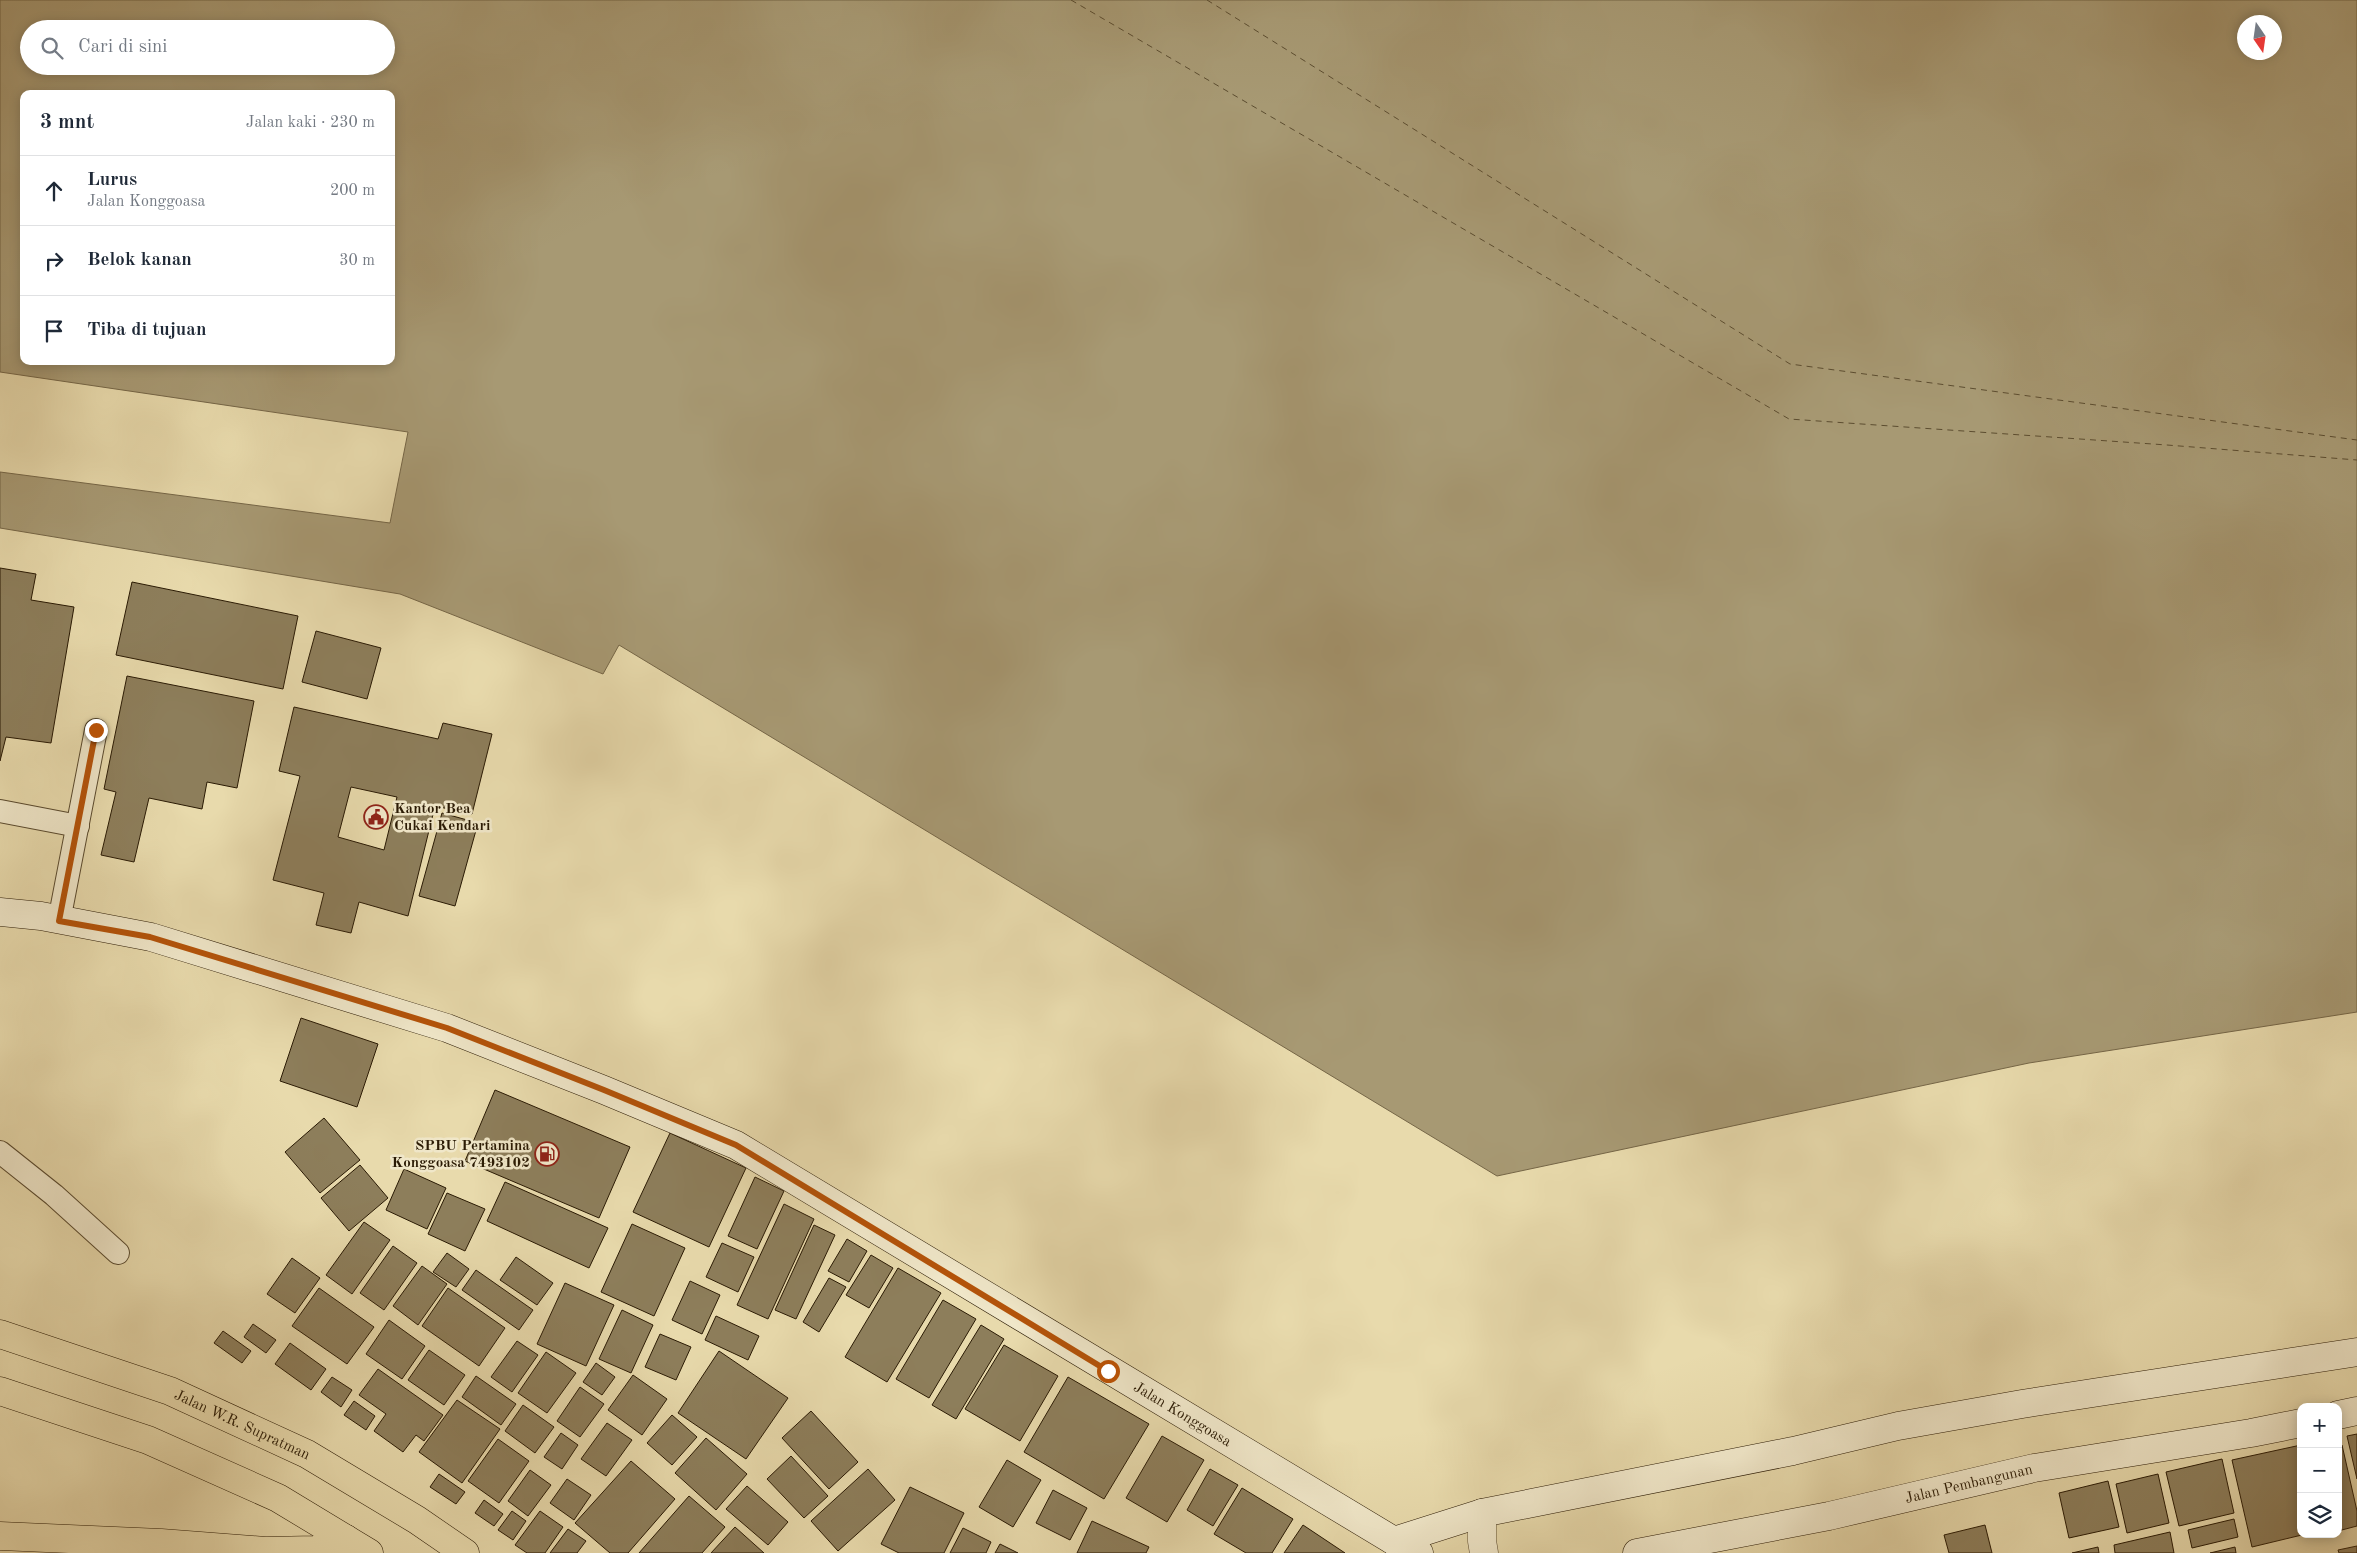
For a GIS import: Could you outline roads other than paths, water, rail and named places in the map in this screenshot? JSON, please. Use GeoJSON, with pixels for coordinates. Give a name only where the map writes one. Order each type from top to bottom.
{"type":"FeatureCollection","features":[{"type":"Feature","properties":{"kind":"main road","name":"Jalan Konggoasa"},"geometry":{"type":"LineString","coordinates":[[0,912],[41,916],[59,921],[150,937],[447,1028],[736,1145],[1394,1542]]}},
{"type":"Feature","properties":{"kind":"main road","name":"Jalan W.R. Supratman"},"geometry":{"type":"LineString","coordinates":[[0,1334],[170,1391],[307,1454],[417,1520],[465,1553]]}},
{"type":"Feature","properties":{"kind":"main road"},"geometry":{"type":"LineString","coordinates":[[1394,1542],[1482,1513],[1793,1451],[1898,1426],[2022,1404],[2357,1352]]}},
{"type":"Feature","properties":{"kind":"main road"},"geometry":{"type":"LineString","coordinates":[[0,1392],[148,1440],[278,1498],[369,1553]]}},
{"type":"Feature","properties":{"kind":"main road"},"geometry":{"type":"LineString","coordinates":[[2342,1413],[2357,1410]]}},
{"type":"Feature","properties":{"kind":"main road","name":"Jalan Pembangunan"},"geometry":{"type":"LineString","coordinates":[[1637,1553],[1829,1516],[2034,1468],[2250,1433],[2297,1423]]}},
{"type":"Feature","properties":{"kind":"main road"},"geometry":{"type":"LineString","coordinates":[[1482,1513],[1484,1553]]}},
{"type":"Feature","properties":{"kind":"main road"},"geometry":{"type":"LineString","coordinates":[[0,1536],[161,1543],[265,1551],[316,1550],[346,1539]]}},
{"type":"Feature","properties":{"kind":"main road"},"geometry":{"type":"LineString","coordinates":[[1394,1542],[1419,1553]]}},
{"type":"Feature","properties":{"kind":"lane"},"geometry":{"type":"LineString","coordinates":[[59,921],[96,730]]}},
{"type":"Feature","properties":{"kind":"lane"},"geometry":{"type":"LineString","coordinates":[[0,811],[78,826]]}},
{"type":"Feature","properties":{"kind":"lane"},"geometry":{"type":"LineString","coordinates":[[0,1152],[54,1195],[118,1253]]}},
{"type":"Feature","properties":{"kind":"place","name":"Kantor Bea Cukai Kendari"},"geometry":{"type":"Point","coordinates":[376,817]}},
{"type":"Feature","properties":{"kind":"place","name":"SPBU Pertamina Konggoasa 7493102"},"geometry":{"type":"Point","coordinates":[547,1154]}}]}
